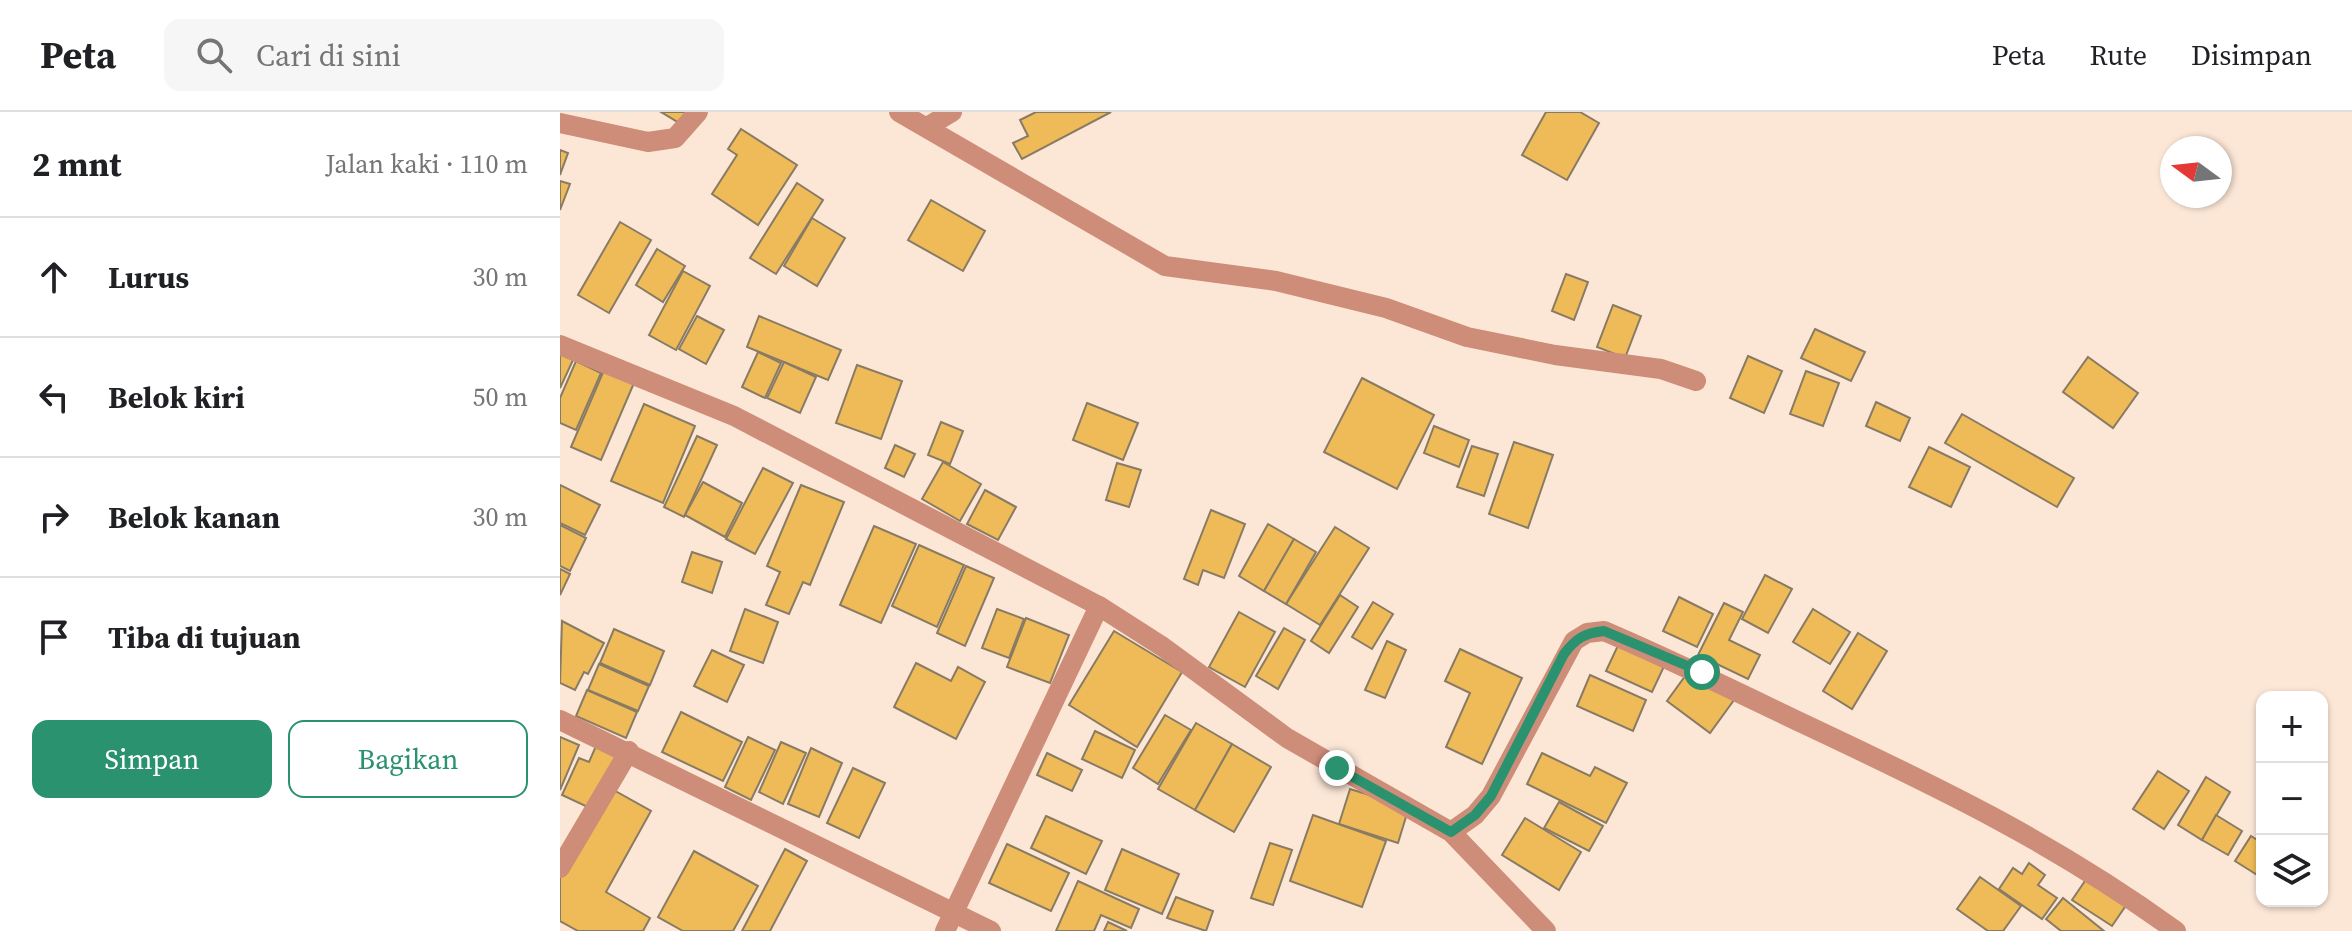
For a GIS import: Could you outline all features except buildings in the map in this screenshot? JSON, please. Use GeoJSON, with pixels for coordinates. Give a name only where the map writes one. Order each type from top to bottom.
{"type":"FeatureCollection","features":[{"type":"Feature","properties":{"kind":"street"},"geometry":{"type":"LineString","coordinates":[[560,123],[648,142],[675,138],[698,112]]}},
{"type":"Feature","properties":{"kind":"street"},"geometry":{"type":"LineString","coordinates":[[899,112],[1165,266],[1276,281],[1386,308],[1467,337],[1555,355],[1661,369],[1696,381]]}},
{"type":"Feature","properties":{"kind":"street"},"geometry":{"type":"LineString","coordinates":[[927,127],[952,112]]}},
{"type":"Feature","properties":{"kind":"street"},"geometry":{"type":"LineString","coordinates":[[560,345],[734,416],[1099,606],[1163,647],[1287,738],[1451,832],[1546,931]]}},
{"type":"Feature","properties":{"kind":"street"},"geometry":{"type":"LineString","coordinates":[[949,922],[1099,606]]}},
{"type":"Feature","properties":{"kind":"street"},"geometry":{"type":"LineString","coordinates":[[1451,832],[1475,815],[1491,796],[1574,641],[1587,633],[1604,631],[1702,672],[1956,795],[2112,885],[2176,931]]}},
{"type":"Feature","properties":{"kind":"street"},"geometry":{"type":"LineString","coordinates":[[560,720],[629,751],[949,922],[991,931]]}},
{"type":"Feature","properties":{"kind":"street"},"geometry":{"type":"LineString","coordinates":[[560,868],[629,751]]}},
{"type":"Feature","properties":{"kind":"route"},"geometry":{"type":"LineString","coordinates":[[1337,768],[1431,818],[1451,832],[1475,815],[1491,796],[1564,654],[1574,641],[1587,633],[1604,631],[1702,672]]}}]}
